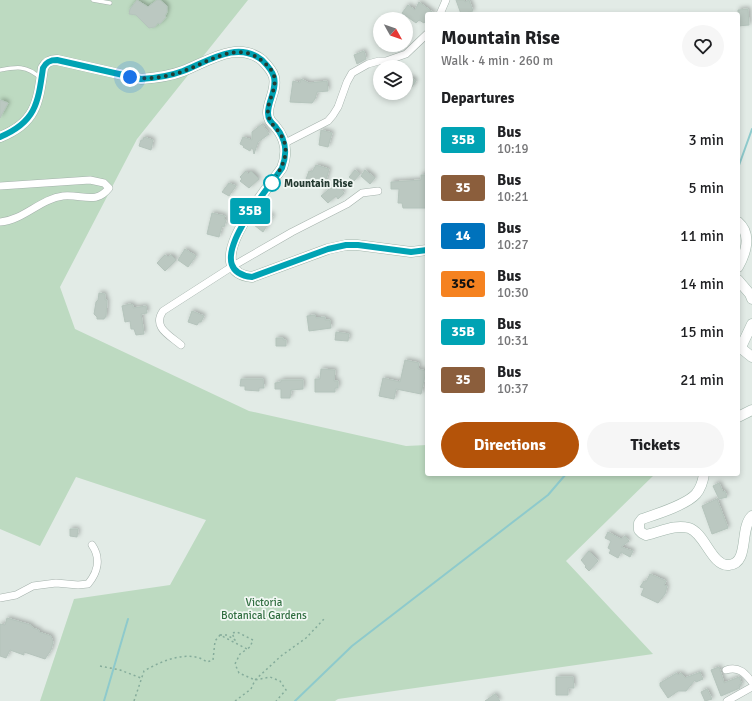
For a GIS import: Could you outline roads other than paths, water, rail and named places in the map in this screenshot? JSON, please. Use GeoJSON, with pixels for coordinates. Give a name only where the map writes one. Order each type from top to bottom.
{"type":"FeatureCollection","features":[{"type":"Feature","properties":{"kind":"main road"},"geometry":{"type":"LineString","coordinates":[[0,137],[24,124],[30,115],[39,96],[44,65],[51,60],[57,60],[141,79],[182,72],[199,63],[229,53],[240,51],[250,53],[265,62],[274,76],[274,87],[269,107],[269,118],[285,143],[285,159],[282,168],[244,220],[231,252],[233,266],[241,275],[252,277],[328,249],[346,245],[358,245],[411,252],[425,250]]}},
{"type":"Feature","properties":{"kind":"main road"},"geometry":{"type":"LineString","coordinates":[[740,224],[744,229],[748,240],[746,251],[740,263]]}},
{"type":"Feature","properties":{"kind":"main road"},"geometry":{"type":"LineString","coordinates":[[740,283],[752,299]]}},
{"type":"Feature","properties":{"kind":"main road"},"geometry":{"type":"LineString","coordinates":[[752,324],[742,345],[744,350],[752,356]]}},
{"type":"Feature","properties":{"kind":"main road"},"geometry":{"type":"LineString","coordinates":[[740,416],[752,410]]}},
{"type":"Feature","properties":{"kind":"main road"},"geometry":{"type":"LineString","coordinates":[[704,476],[701,488],[696,494],[684,502],[642,519],[639,523],[639,530],[646,535],[674,527],[689,528],[699,535],[716,559],[721,563],[730,565],[735,563],[741,555],[746,525],[749,518],[752,516]]}},
{"type":"Feature","properties":{"kind":"street"},"geometry":{"type":"LineString","coordinates":[[441,12],[446,0]]}},
{"type":"Feature","properties":{"kind":"street"},"geometry":{"type":"LineString","coordinates":[[285,143],[328,121],[338,106],[352,73],[368,64],[386,61],[406,54],[425,36]]}},
{"type":"Feature","properties":{"kind":"street"},"geometry":{"type":"LineString","coordinates":[[0,186],[90,180],[104,183],[109,188],[99,198],[63,196],[45,202],[25,214],[0,222]]}},
{"type":"Feature","properties":{"kind":"street"},"geometry":{"type":"LineString","coordinates":[[180,345],[160,328],[158,320],[160,315],[169,306],[233,266],[292,232],[347,204],[362,193],[378,191]]}},
{"type":"Feature","properties":{"kind":"street"},"geometry":{"type":"LineString","coordinates":[[0,598],[16,595],[33,586],[56,583],[78,585],[88,584],[94,576],[97,564],[97,552],[92,545]]}},
{"type":"Feature","properties":{"kind":"street"},"geometry":{"type":"LineString","coordinates":[[726,670],[735,668],[739,669],[752,682]]}},
{"type":"Feature","properties":{"kind":"street"},"geometry":{"type":"LineString","coordinates":[[727,701],[752,687]]}},
{"type":"Feature","properties":{"kind":"lane"},"geometry":{"type":"LineString","coordinates":[[93,0],[110,3]]}},
{"type":"Feature","properties":{"kind":"lane"},"geometry":{"type":"LineString","coordinates":[[0,70],[23,67],[34,72],[42,80]]}},
{"type":"Feature","properties":{"kind":"waterway"},"geometry":{"type":"LineString","coordinates":[[740,162],[752,129]]}},
{"type":"Feature","properties":{"kind":"waterway"},"geometry":{"type":"LineString","coordinates":[[295,701],[352,646],[548,495],[564,476]]}},
{"type":"Feature","properties":{"kind":"waterway"},"geometry":{"type":"LineString","coordinates":[[104,701],[128,619]]}},
{"type":"Feature","properties":{"kind":"place","name":"Mountain Rise"},"geometry":{"type":"Point","coordinates":[272,183]}},
{"type":"Feature","properties":{"kind":"park label","name":"Victoria Botanical Gardens"},"geometry":{"type":"Point","coordinates":[264,608]}}]}
